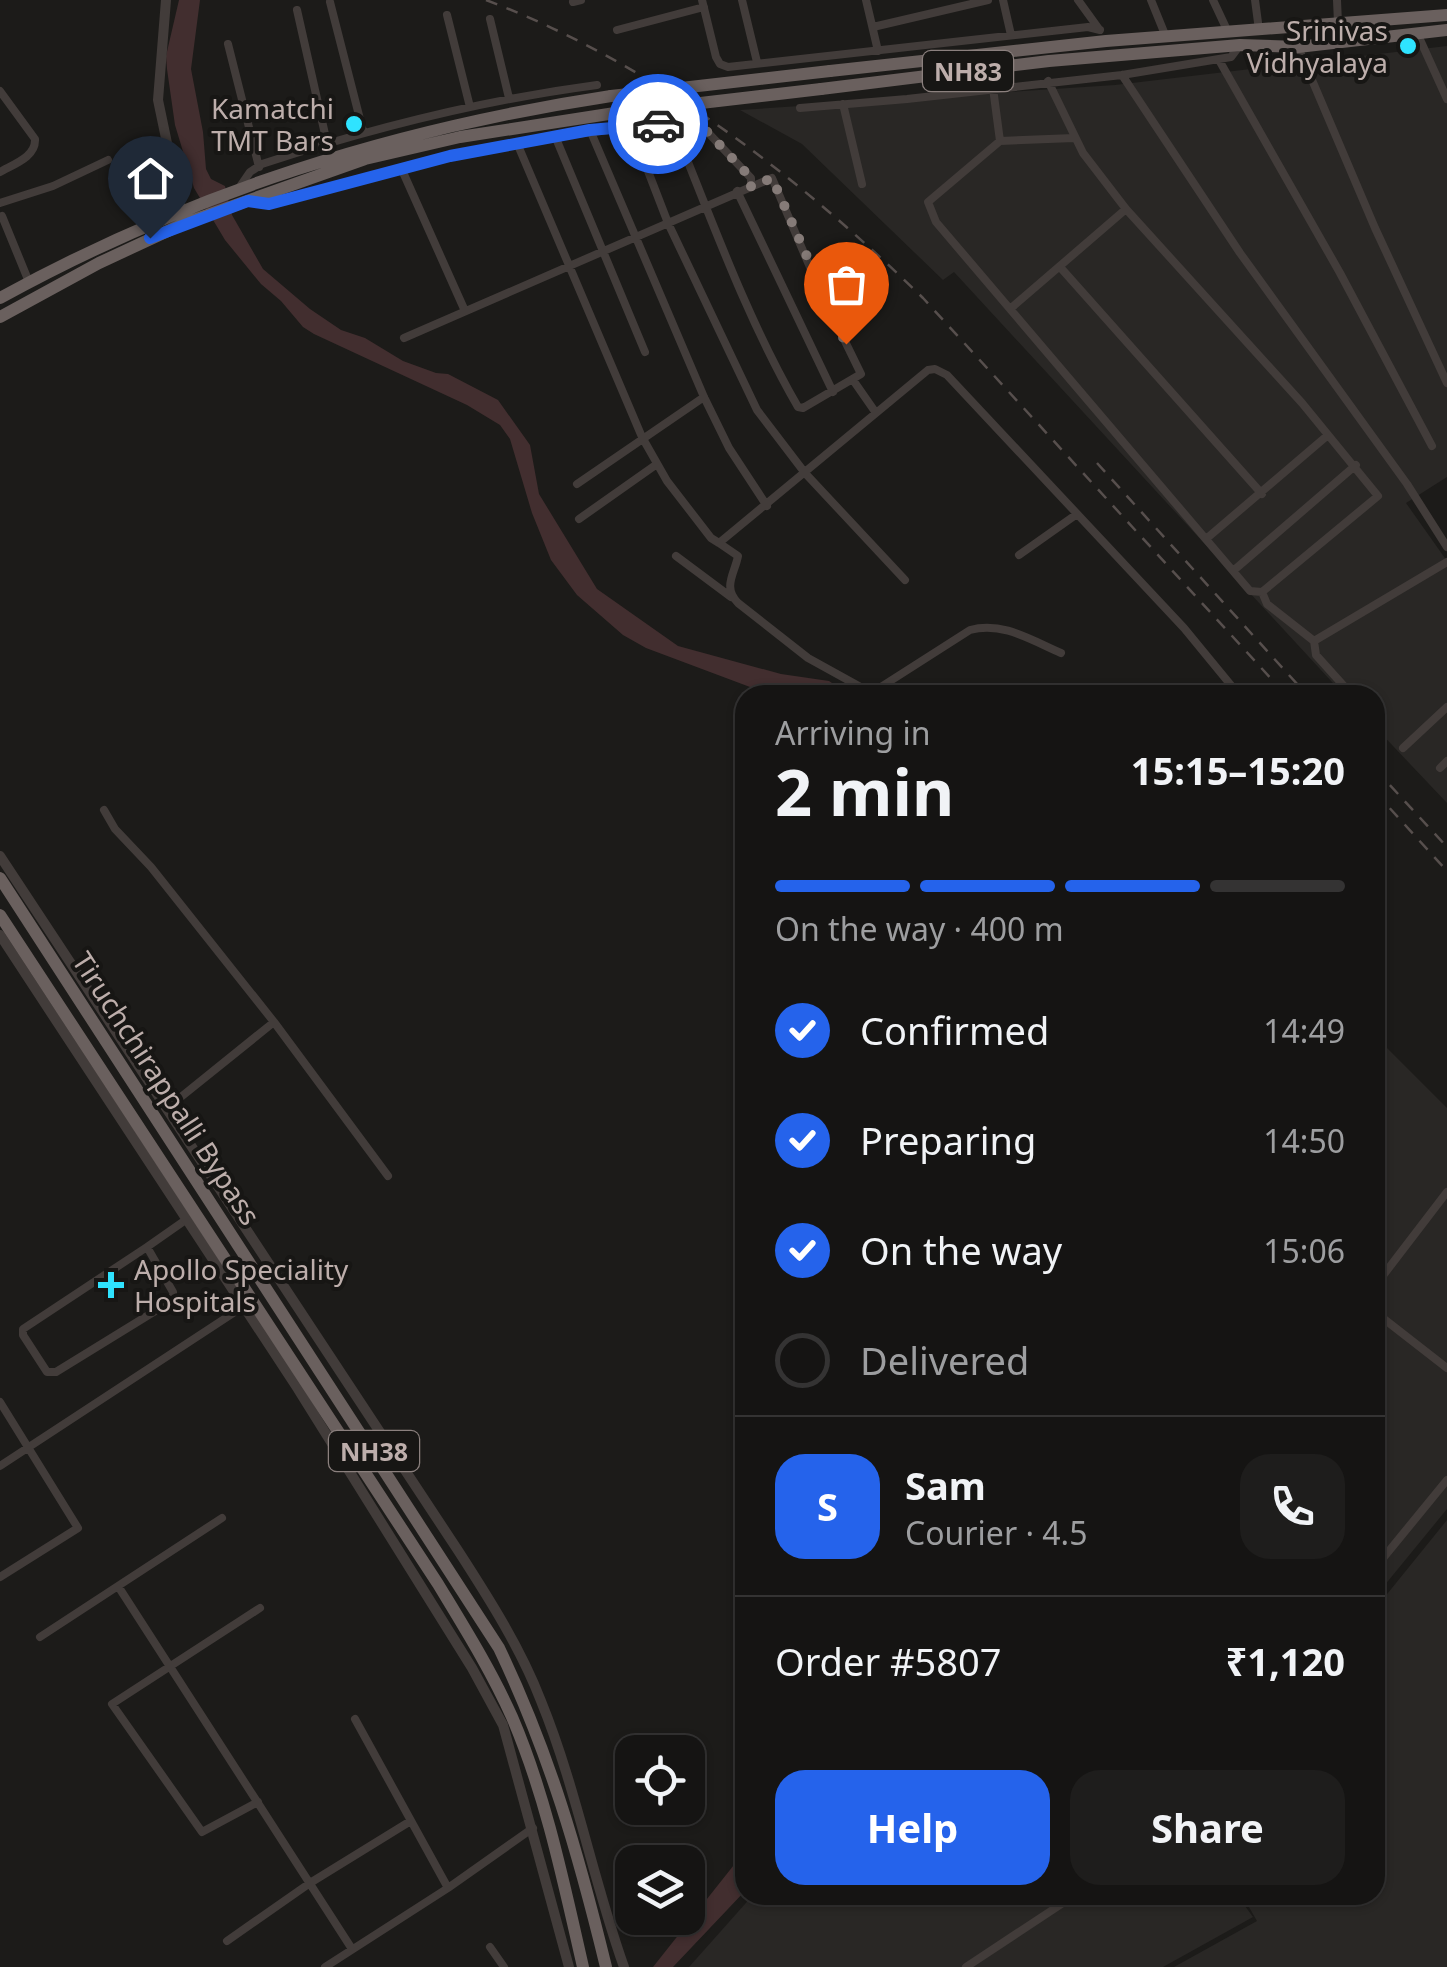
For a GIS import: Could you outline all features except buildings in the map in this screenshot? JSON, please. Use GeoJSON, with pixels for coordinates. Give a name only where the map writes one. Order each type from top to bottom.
{"type":"FeatureCollection","features":[{"type":"Feature","properties":{"kind":"highway","name":"NH83"},"geometry":{"type":"LineString","coordinates":[[0,317],[198,212],[268,186],[311,163],[412,133],[553,105],[738,80],[1076,43],[1103,35],[1166,37],[1447,15]]}},
{"type":"Feature","properties":{"kind":"highway","name":"NH83"},"geometry":{"type":"LineString","coordinates":[[268,186],[402,149],[525,124],[1030,63],[1215,54],[1240,45],[1298,47],[1447,30]]}},
{"type":"Feature","properties":{"kind":"highway","name":"NH83"},"geometry":{"type":"LineString","coordinates":[[0,298],[181,210],[198,212]]}},
{"type":"Feature","properties":{"kind":"highway","name":"Tiruchchirappalli Bypass"},"geometry":{"type":"LineString","coordinates":[[0,878],[498,1648],[551,1768],[606,1967]]}},
{"type":"Feature","properties":{"kind":"highway","name":"NH38"},"geometry":{"type":"LineString","coordinates":[[0,915],[45,982]]}},
{"type":"Feature","properties":{"kind":"highway"},"geometry":{"type":"LineString","coordinates":[[28,977],[45,982]]}},
{"type":"Feature","properties":{"kind":"highway","name":"Tiruchchirappalli Bypass"},"geometry":{"type":"LineString","coordinates":[[45,982],[438,1584],[484,1661],[513,1719],[535,1780],[583,1967]]}},
{"type":"Feature","properties":{"kind":"street"},"geometry":{"type":"LineString","coordinates":[[166,0],[158,100],[181,210]]}},
{"type":"Feature","properties":{"kind":"street"},"geometry":{"type":"LineString","coordinates":[[742,0],[757,62]]}},
{"type":"Feature","properties":{"kind":"street"},"geometry":{"type":"LineString","coordinates":[[866,0],[878,51]]}},
{"type":"Feature","properties":{"kind":"street"},"geometry":{"type":"LineString","coordinates":[[873,27],[988,0]]}},
{"type":"Feature","properties":{"kind":"street"},"geometry":{"type":"LineString","coordinates":[[1003,0],[1011,35]]}},
{"type":"Feature","properties":{"kind":"street"},"geometry":{"type":"LineString","coordinates":[[1078,0],[1103,35]]}},
{"type":"Feature","properties":{"kind":"street"},"geometry":{"type":"LineString","coordinates":[[1152,0],[1166,37]]}},
{"type":"Feature","properties":{"kind":"street"},"geometry":{"type":"LineString","coordinates":[[1213,0],[1228,32]]}},
{"type":"Feature","properties":{"kind":"street"},"geometry":{"type":"LineString","coordinates":[[1255,0],[1259,30]]}},
{"type":"Feature","properties":{"kind":"street"},"geometry":{"type":"LineString","coordinates":[[1337,0],[1338,23]]}},
{"type":"Feature","properties":{"kind":"street"},"geometry":{"type":"LineString","coordinates":[[330,2],[363,131]]}},
{"type":"Feature","properties":{"kind":"street"},"geometry":{"type":"LineString","coordinates":[[616,30],[703,4],[720,64],[728,66],[1088,27],[1103,35]]}},
{"type":"Feature","properties":{"kind":"street"},"geometry":{"type":"LineString","coordinates":[[297,10],[328,142]]}},
{"type":"Feature","properties":{"kind":"street"},"geometry":{"type":"LineString","coordinates":[[448,15],[470,107]]}},
{"type":"Feature","properties":{"kind":"street"},"geometry":{"type":"LineString","coordinates":[[490,18],[509,98]]}},
{"type":"Feature","properties":{"kind":"street"},"geometry":{"type":"LineString","coordinates":[[1417,33],[1447,99]]}},
{"type":"Feature","properties":{"kind":"street"},"geometry":{"type":"LineString","coordinates":[[228,44],[259,167]]}},
{"type":"Feature","properties":{"kind":"street"},"geometry":{"type":"LineString","coordinates":[[1298,47],[1447,383]]}},
{"type":"Feature","properties":{"kind":"street"},"geometry":{"type":"LineString","coordinates":[[800,108],[1122,75],[1215,54],[1340,273],[1432,446]]}},
{"type":"Feature","properties":{"kind":"street"},"geometry":{"type":"LineString","coordinates":[[1122,75],[1240,253],[1407,484],[1447,547]]}},
{"type":"Feature","properties":{"kind":"street"},"geometry":{"type":"LineString","coordinates":[[1048,81],[1074,138],[1126,209],[1356,466],[1378,496],[1262,592],[1250,591],[936,222],[928,202],[1000,141],[1074,138]]}},
{"type":"Feature","properties":{"kind":"street"},"geometry":{"type":"LineString","coordinates":[[598,85],[509,98],[328,142],[250,172],[239,198],[269,204],[517,143],[590,130],[697,121],[751,178],[751,187]]}},
{"type":"Feature","properties":{"kind":"street"},"geometry":{"type":"LineString","coordinates":[[993,88],[1000,141]]}},
{"type":"Feature","properties":{"kind":"street"},"geometry":{"type":"LineString","coordinates":[[0,90],[34,139],[35,147],[31,154],[0,172]]}},
{"type":"Feature","properties":{"kind":"street"},"geometry":{"type":"LineString","coordinates":[[843,104],[862,184]]}},
{"type":"Feature","properties":{"kind":"street"},"geometry":{"type":"LineString","coordinates":[[404,338],[706,207],[737,191],[772,178],[861,374],[803,408],[798,407],[742,294],[706,207],[672,122]]}},
{"type":"Feature","properties":{"kind":"street"},"geometry":{"type":"LineString","coordinates":[[631,126],[668,223],[757,410],[805,473],[905,580]]}},
{"type":"Feature","properties":{"kind":"street"},"geometry":{"type":"LineString","coordinates":[[590,130],[704,397],[729,448],[766,506]]}},
{"type":"Feature","properties":{"kind":"street"},"geometry":{"type":"LineString","coordinates":[[555,136],[645,352]]}},
{"type":"Feature","properties":{"kind":"street"},"geometry":{"type":"LineString","coordinates":[[517,143],[642,437],[697,521],[739,559],[731,575],[732,597]]}},
{"type":"Feature","properties":{"kind":"street"},"geometry":{"type":"LineString","coordinates":[[29,282],[1,212],[108,160]]}},
{"type":"Feature","properties":{"kind":"street"},"geometry":{"type":"LineString","coordinates":[[402,170],[465,311]]}},
{"type":"Feature","properties":{"kind":"street"},"geometry":{"type":"LineString","coordinates":[[737,191],[833,392]]}},
{"type":"Feature","properties":{"kind":"street"},"geometry":{"type":"LineString","coordinates":[[1010,309],[1126,209]]}},
{"type":"Feature","properties":{"kind":"street"},"geometry":{"type":"LineString","coordinates":[[1060,267],[1262,494]]}},
{"type":"Feature","properties":{"kind":"street"},"geometry":{"type":"LineString","coordinates":[[719,543],[928,370],[941,371],[1184,628],[1231,685]]}},
{"type":"Feature","properties":{"kind":"street"},"geometry":{"type":"LineString","coordinates":[[852,380],[876,412]]}},
{"type":"Feature","properties":{"kind":"street"},"geometry":{"type":"LineString","coordinates":[[577,484],[704,397]]}},
{"type":"Feature","properties":{"kind":"street"},"geometry":{"type":"LineString","coordinates":[[1206,539],[1328,435]]}},
{"type":"Feature","properties":{"kind":"street"},"geometry":{"type":"LineString","coordinates":[[579,519],[657,464]]}},
{"type":"Feature","properties":{"kind":"street"},"geometry":{"type":"LineString","coordinates":[[1233,571],[1356,466]]}},
{"type":"Feature","properties":{"kind":"street"},"geometry":{"type":"LineString","coordinates":[[1019,555],[1077,514]]}},
{"type":"Feature","properties":{"kind":"street"},"geometry":{"type":"LineString","coordinates":[[676,556],[808,658],[858,685]]}},
{"type":"Feature","properties":{"kind":"street"},"geometry":{"type":"LineString","coordinates":[[1314,641],[1447,562]]}},
{"type":"Feature","properties":{"kind":"street"},"geometry":{"type":"LineString","coordinates":[[1262,592],[1267,604],[1314,641],[1316,655],[1343,685]]}},
{"type":"Feature","properties":{"kind":"street"},"geometry":{"type":"LineString","coordinates":[[888,685],[970,630],[982,627],[994,625],[1061,653]]}},
{"type":"Feature","properties":{"kind":"street"},"geometry":{"type":"LineString","coordinates":[[1403,748],[1447,707]]}},
{"type":"Feature","properties":{"kind":"street"},"geometry":{"type":"LineString","coordinates":[[104,810],[115,829],[274,1022],[388,1176]]}},
{"type":"Feature","properties":{"kind":"street"},"geometry":{"type":"LineString","coordinates":[[0,856],[513,1640],[541,1700],[624,1967]]}},
{"type":"Feature","properties":{"kind":"street"},"geometry":{"type":"LineString","coordinates":[[0,935],[244,1306],[472,1668],[502,1725],[533,1828],[566,1967]]}},
{"type":"Feature","properties":{"kind":"street"},"geometry":{"type":"LineString","coordinates":[[166,1108],[274,1022]]}},
{"type":"Feature","properties":{"kind":"street"},"geometry":{"type":"LineString","coordinates":[[1385,1273],[1447,1192]]}},
{"type":"Feature","properties":{"kind":"street"},"geometry":{"type":"LineString","coordinates":[[146,1247],[173,1292],[172,1300],[56,1372],[47,1372],[23,1335],[26,1324],[187,1219]]}},
{"type":"Feature","properties":{"kind":"street"},"geometry":{"type":"LineString","coordinates":[[0,1466],[244,1306]]}},
{"type":"Feature","properties":{"kind":"street"},"geometry":{"type":"LineString","coordinates":[[1385,1320],[1447,1368]]}},
{"type":"Feature","properties":{"kind":"street"},"geometry":{"type":"LineString","coordinates":[[0,1402],[78,1528],[0,1578]]}},
{"type":"Feature","properties":{"kind":"street"},"geometry":{"type":"LineString","coordinates":[[1385,1556],[1447,1480]]}},
{"type":"Feature","properties":{"kind":"street"},"geometry":{"type":"LineString","coordinates":[[40,1637],[222,1518]]}},
{"type":"Feature","properties":{"kind":"street"},"geometry":{"type":"LineString","coordinates":[[118,1586],[352,1949]]}},
{"type":"Feature","properties":{"kind":"street"},"geometry":{"type":"LineString","coordinates":[[258,1802],[202,1832],[112,1704],[260,1608]]}},
{"type":"Feature","properties":{"kind":"street"},"geometry":{"type":"LineString","coordinates":[[355,1719],[408,1822],[448,1888]]}},
{"type":"Feature","properties":{"kind":"street"},"geometry":{"type":"LineString","coordinates":[[228,1941],[310,1883],[408,1822]]}},
{"type":"Feature","properties":{"kind":"street"},"geometry":{"type":"LineString","coordinates":[[330,1966],[533,1828]]}},
{"type":"Feature","properties":{"kind":"street"},"geometry":{"type":"LineString","coordinates":[[966,1967],[1061,1905]]}},
{"type":"Feature","properties":{"kind":"street"},"geometry":{"type":"LineString","coordinates":[[486,1967],[501,1963],[490,1947]]}},
{"type":"Feature","properties":{"kind":"shaded area"},"geometry":{"type":"Polygon","coordinates":[[[179,0],[200,0],[191,69],[206,169],[211,179],[225,186],[232,215],[263,269],[341,330],[365,338],[403,361],[448,374],[498,400],[530,445],[539,494],[597,589],[678,646],[835,685],[744,685],[646,648],[623,635],[577,595],[551,560],[510,439],[500,425],[467,405],[303,327],[225,240],[194,188],[175,125],[166,56],[179,0]]]}},
{"type":"Feature","properties":{"kind":"shaded area"},"geometry":{"type":"Polygon","coordinates":[[[1447,46],[1447,477],[1406,503],[1447,561],[1447,803],[1385,738],[1385,685],[1335,685],[954,272],[943,280],[802,144],[740,110],[1115,85],[1447,46]]]}},
{"type":"Feature","properties":{"kind":"shaded area"},"geometry":{"type":"Polygon","coordinates":[[[1385,1046],[1447,1108],[1447,1509],[1385,1585],[1385,1046]]]}},
{"type":"Feature","properties":{"kind":"shaded area"},"geometry":{"type":"Polygon","coordinates":[[[1447,1520],[1447,1967],[1174,1967],[1257,1921],[1248,1905],[1385,1905],[1385,1597],[1447,1520]]]}},
{"type":"Feature","properties":{"kind":"shaded area"},"geometry":{"type":"Polygon","coordinates":[[[735,1864],[735,1902],[705,1933],[705,1901],[735,1864]]]}},
{"type":"Feature","properties":{"kind":"shaded area"},"geometry":{"type":"Polygon","coordinates":[[[744,1905],[1244,1905],[1253,1917],[1163,1967],[689,1967],[744,1905]]]}},
{"type":"Feature","properties":{"kind":"shaded area"},"geometry":{"type":"Polygon","coordinates":[[[678,1935],[703,1935],[673,1967],[653,1967],[678,1935]]]}},
{"type":"Feature","properties":{"kind":"railway"},"geometry":{"type":"LineString","coordinates":[[486,0],[607,56],[664,90],[720,126],[825,208],[923,298],[1277,685]]}},
{"type":"Feature","properties":{"kind":"railway"},"geometry":{"type":"LineString","coordinates":[[1097,463],[1298,685]]}},
{"type":"Feature","properties":{"kind":"railway"},"geometry":{"type":"LineString","coordinates":[[1385,780],[1447,847]]}},
{"type":"Feature","properties":{"kind":"railway"},"geometry":{"type":"LineString","coordinates":[[1385,803],[1447,871]]}},
{"type":"Feature","properties":{"kind":"way so far"},"geometry":{"type":"LineString","coordinates":[[658,124],[697,121],[751,178],[751,187],[772,178],[846,344]]}},
{"type":"Feature","properties":{"kind":"place","name":"Srinivas Vidhyalaya"},"geometry":{"type":"Point","coordinates":[1408,46]}},
{"type":"Feature","properties":{"kind":"place","name":"Kamatchi TMT Bars"},"geometry":{"type":"Point","coordinates":[354,124]}},
{"type":"Feature","properties":{"kind":"place","name":"Apollo Speciality Hospitals"},"geometry":{"type":"Point","coordinates":[111,1285]}},
{"type":"Feature","properties":{"kind":"route"},"geometry":{"type":"LineString","coordinates":[[150,238],[248,201],[269,204],[450,156],[542,138],[658,124]]}}]}
